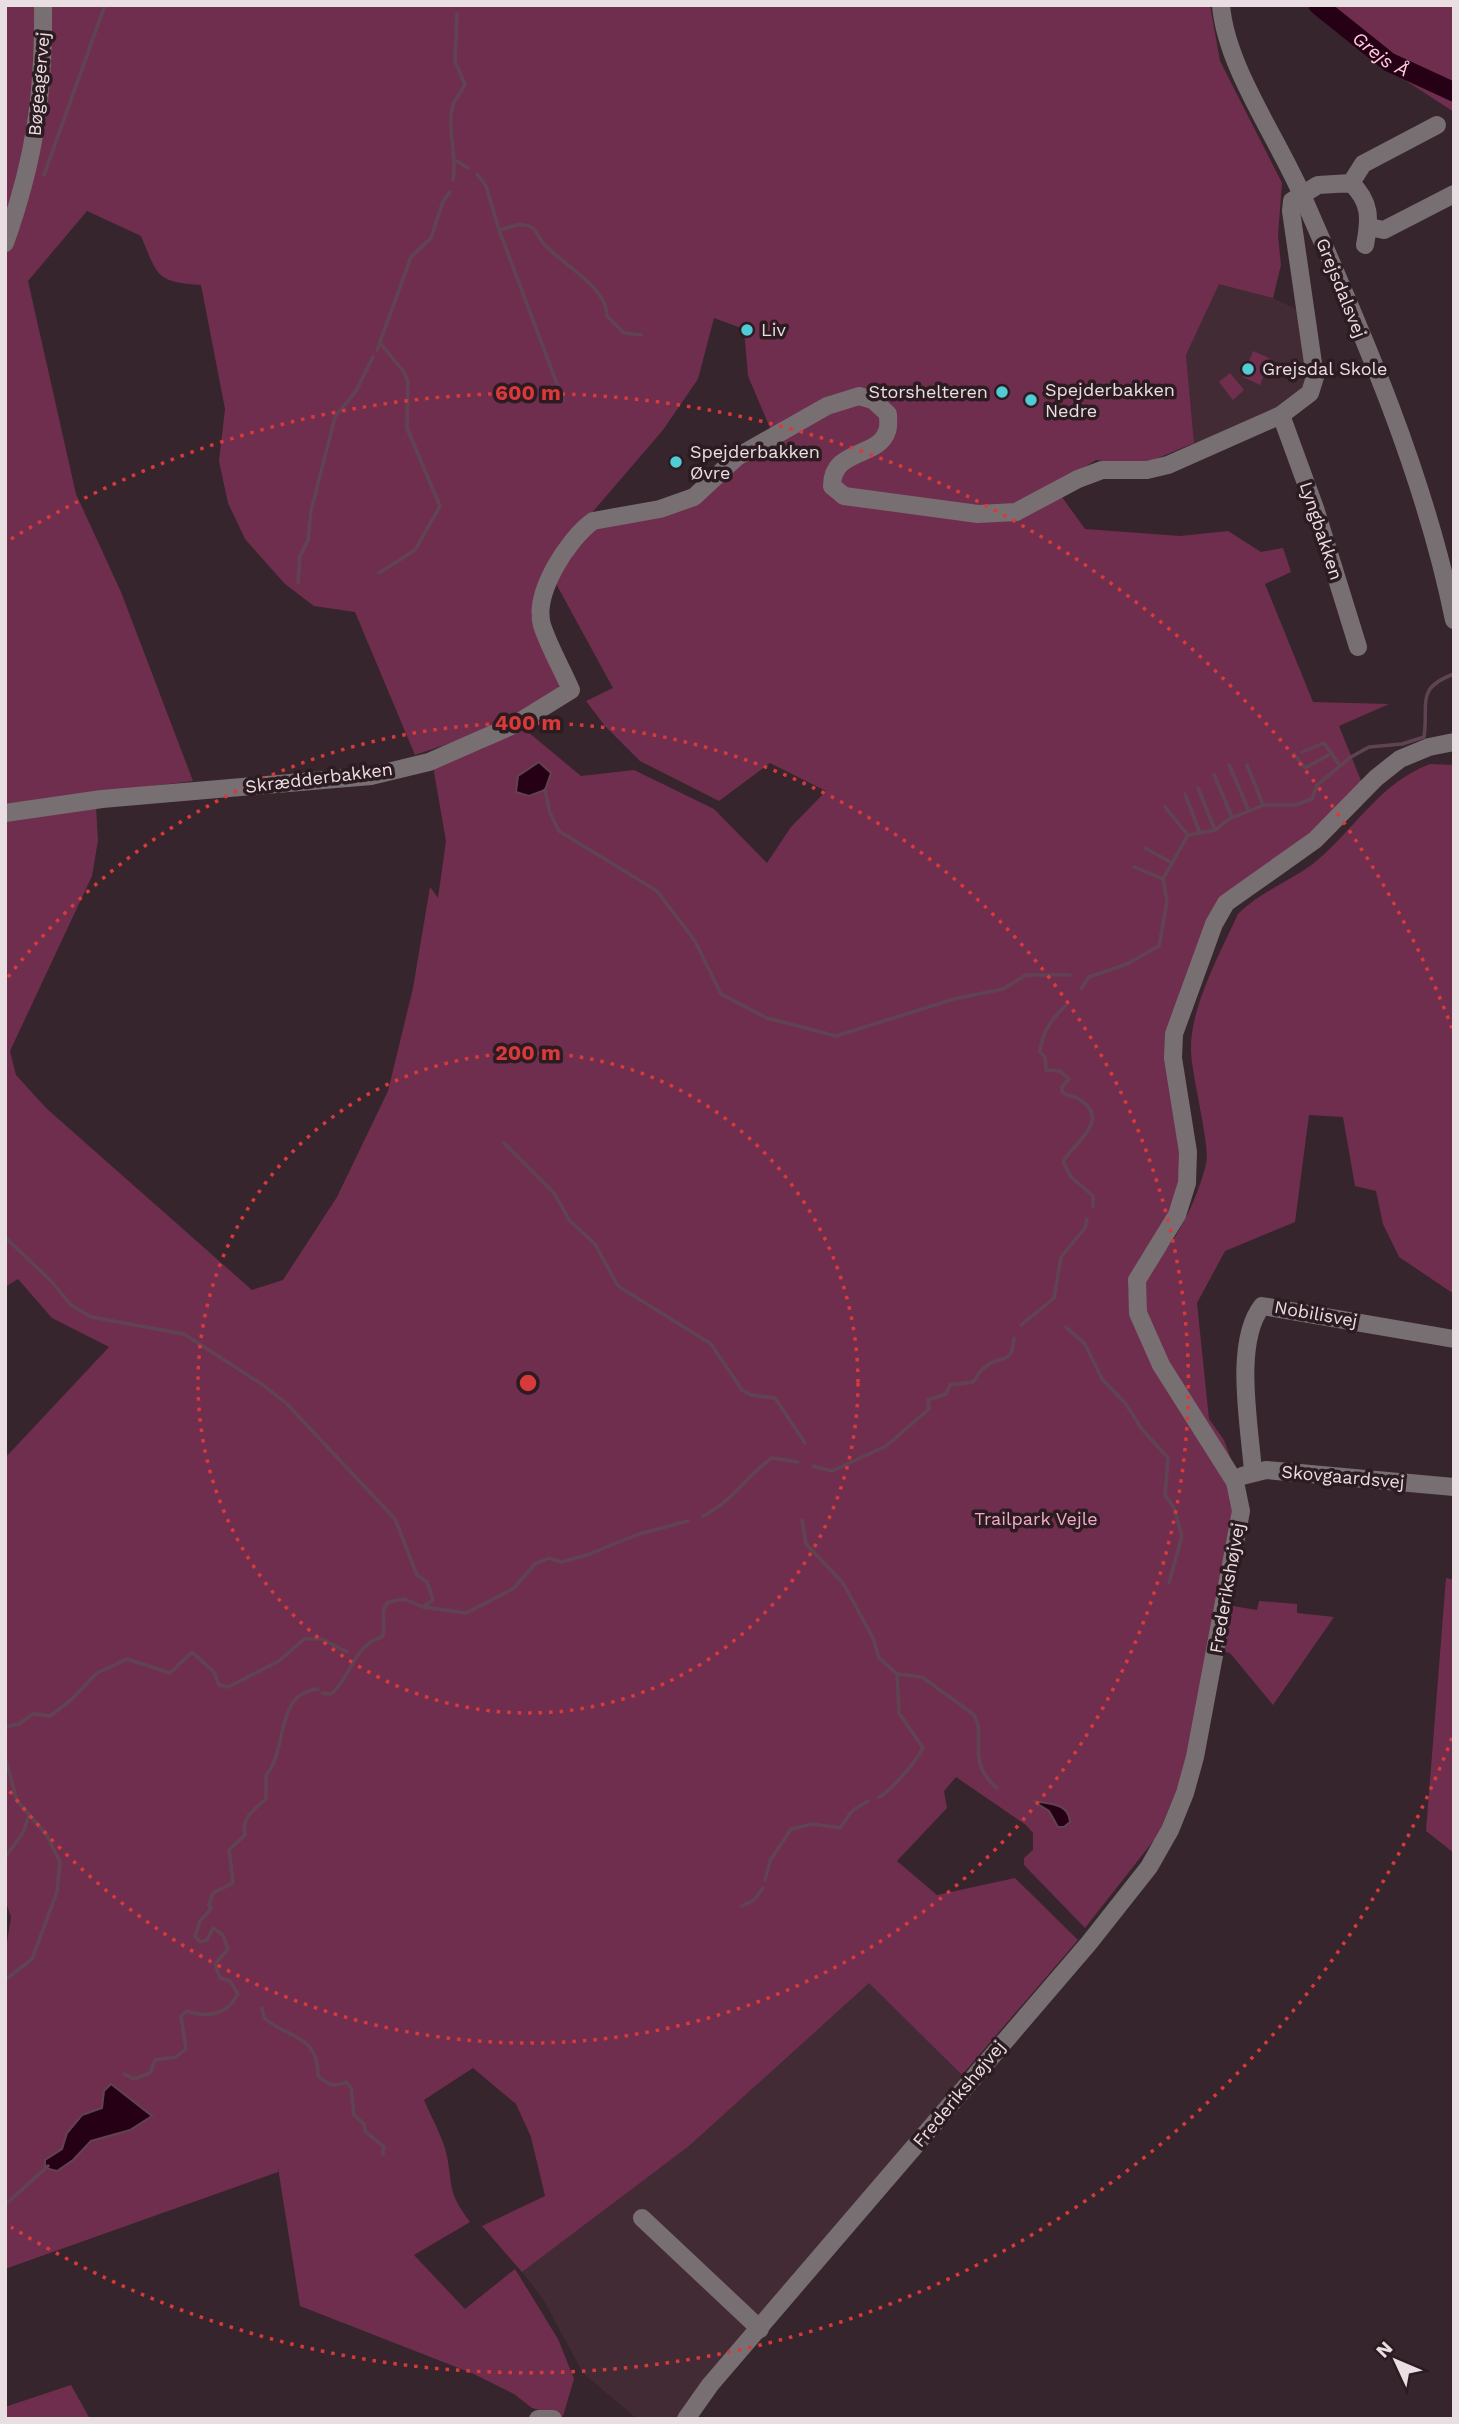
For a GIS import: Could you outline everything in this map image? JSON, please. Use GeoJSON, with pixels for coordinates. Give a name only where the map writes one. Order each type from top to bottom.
{"type":"FeatureCollection","features":[{"type":"Feature","properties":{"kind":"street","name":"Bøgeagervej"},"geometry":{"type":"LineString","coordinates":[[5,243],[36,136],[44,53],[43,5]]}},
{"type":"Feature","properties":{"kind":"street","name":"Grejsdalsvej"},"geometry":{"type":"LineString","coordinates":[[1221,5],[1226,38],[1301,193],[1416,473],[1454,620]]}},
{"type":"Feature","properties":{"kind":"street"},"geometry":{"type":"LineString","coordinates":[[1351,183],[1363,164],[1437,125]]}},
{"type":"Feature","properties":{"kind":"street"},"geometry":{"type":"LineString","coordinates":[[1301,193],[1318,185],[1351,183],[1363,194],[1369,209],[1367,236],[1454,194]]}},
{"type":"Feature","properties":{"kind":"street","name":"Skrædderbakken"},"geometry":{"type":"LineString","coordinates":[[5,813],[102,799],[371,776],[429,762],[516,724],[571,690],[542,623],[540,603],[560,556],[584,527],[593,521],[660,509],[694,497],[737,457],[827,406],[859,396],[873,400],[888,414],[887,432],[878,442],[841,462],[832,479],[832,486],[837,492],[844,496],[978,514],[1016,512],[1078,479],[1102,470],[1147,470],[1168,465],[1281,415],[1310,393],[1315,377],[1291,211],[1292,201],[1301,193]]}},
{"type":"Feature","properties":{"kind":"street","name":"Lyngbakken"},"geometry":{"type":"LineString","coordinates":[[1281,415],[1315,508],[1358,647]]}},
{"type":"Feature","properties":{"kind":"street","name":"Frederikshøjvej"},"geometry":{"type":"LineString","coordinates":[[686,2419],[1089,1942],[1149,1867],[1170,1830],[1195,1757],[1241,1511],[1235,1482],[1161,1365],[1136,1304],[1137,1280],[1177,1215],[1187,1183],[1188,1152],[1172,1058],[1174,1034],[1214,923],[1226,903],[1243,888],[1315,840],[1376,778],[1400,759],[1429,747],[1454,742]]}},
{"type":"Feature","properties":{"kind":"street","name":"Nobilisvej"},"geometry":{"type":"LineString","coordinates":[[1253,1472],[1246,1357],[1250,1331],[1262,1306],[1454,1339]]}},
{"type":"Feature","properties":{"kind":"street","name":"Skovgaardsvej"},"geometry":{"type":"LineString","coordinates":[[1235,1482],[1253,1472],[1266,1470],[1454,1487]]}},
{"type":"Feature","properties":{"kind":"street"},"geometry":{"type":"LineString","coordinates":[[642,2218],[760,2329]]}},
{"type":"Feature","properties":{"kind":"street"},"geometry":{"type":"LineString","coordinates":[[538,2419],[553,2419]]}},
{"type":"Feature","properties":{"kind":"shaded area","name":"Grejsdal Skole"},"geometry":{"type":"Polygon","coordinates":[[[1219,283],[1273,298],[1298,310],[1309,381],[1297,398],[1214,438],[1194,443],[1186,355],[1219,283]]]}},
{"type":"Feature","properties":{"kind":"shaded area"},"geometry":{"type":"Polygon","coordinates":[[[539,762],[551,773],[545,790],[529,796],[516,792],[518,776],[539,762]]]}},
{"type":"Feature","properties":{"kind":"shaded area"},"geometry":{"type":"Polygon","coordinates":[[[1033,1801],[1062,1808],[1069,1816],[1070,1822],[1064,1827],[1058,1827],[1049,1811],[1033,1801]]]}},
{"type":"Feature","properties":{"kind":"shaded area"},"geometry":{"type":"Polygon","coordinates":[[[869,1982],[967,2080],[682,2419],[637,2419],[583,2373],[543,2299],[522,2272],[689,2146],[869,1982]]]}},
{"type":"Feature","properties":{"kind":"shaded area"},"geometry":{"type":"Polygon","coordinates":[[[111,2084],[152,2116],[130,2130],[91,2141],[73,2160],[57,2171],[45,2168],[45,2160],[62,2149],[67,2133],[82,2115],[102,2108],[104,2091],[111,2084]]]}},
{"type":"Feature","properties":{"kind":"green space"},"geometry":{"type":"Polygon","coordinates":[[[5,5],[38,5],[31,122],[5,220],[5,5]]]}},
{"type":"Feature","properties":{"kind":"green space","name":"Trailpark Vejle"},"geometry":{"type":"Polygon","coordinates":[[[50,5],[1210,5],[1220,61],[1282,183],[1278,236],[1281,265],[1273,298],[1219,284],[1186,355],[1194,443],[1139,466],[1096,460],[1054,486],[1085,529],[1180,536],[1228,531],[1261,552],[1283,548],[1291,572],[1265,584],[1313,702],[1389,704],[1339,726],[1362,783],[1312,834],[1223,898],[1183,990],[1178,1131],[1181,1174],[1172,1211],[1128,1288],[1130,1301],[1225,1480],[1233,1507],[1184,1771],[1158,1835],[1085,1928],[1024,1865],[1024,1858],[1033,1850],[1033,1833],[1026,1825],[956,1777],[944,1791],[947,1808],[897,1861],[937,1895],[1015,1878],[1078,1940],[962,2075],[869,1983],[689,2146],[522,2272],[482,2226],[545,2196],[531,2137],[516,2104],[473,2068],[424,2100],[445,2149],[455,2197],[470,2222],[414,2255],[465,2309],[515,2269],[558,2339],[574,2379],[563,2416],[532,2408],[514,2394],[474,2374],[300,2306],[278,2168],[278,2172],[5,2269],[5,1955],[11,1917],[5,1900],[5,1458],[109,1347],[52,1318],[18,1279],[5,1287],[5,821],[96,807],[98,840],[92,876],[10,1051],[16,1075],[46,1108],[252,1290],[283,1280],[337,1197],[388,1091],[413,988],[430,887],[438,898],[446,841],[433,766],[482,749],[522,727],[581,776],[634,770],[714,809],[767,863],[791,827],[826,791],[770,763],[719,801],[640,761],[605,726],[586,701],[613,688],[554,580],[588,530],[702,501],[736,454],[770,428],[748,376],[744,329],[714,318],[698,379],[663,430],[553,558],[531,615],[557,670],[559,685],[552,695],[538,706],[518,716],[415,755],[355,612],[314,606],[285,584],[245,539],[228,503],[219,461],[225,409],[201,285],[166,279],[155,268],[141,236],[87,211],[28,281],[76,494],[121,592],[193,781],[5,804],[5,259],[29,182],[50,5]],[[110,2084],[104,2091],[102,2108],[81,2115],[62,2149],[45,2160],[73,2160],[91,2141],[130,2130],[152,2117],[110,2084]]]}},
{"type":"Feature","properties":{"kind":"green space"},"geometry":{"type":"Polygon","coordinates":[[[1322,5],[1454,5],[1454,112],[1362,52],[1322,5]]]}},
{"type":"Feature","properties":{"kind":"green space"},"geometry":{"type":"Polygon","coordinates":[[[1253,351],[1271,359],[1260,385],[1243,377],[1253,351]]]}},
{"type":"Feature","properties":{"kind":"green space"},"geometry":{"type":"Polygon","coordinates":[[[1230,373],[1244,390],[1233,400],[1219,382],[1230,373]]]}},
{"type":"Feature","properties":{"kind":"green space"},"geometry":{"type":"Polygon","coordinates":[[[1430,764],[1454,765],[1454,1294],[1399,1257],[1383,1224],[1376,1191],[1355,1186],[1343,1117],[1309,1115],[1295,1222],[1225,1251],[1197,1303],[1209,1419],[1224,1440],[1231,1459],[1227,1459],[1162,1351],[1144,1306],[1142,1290],[1151,1268],[1171,1243],[1185,1219],[1206,1164],[1206,1143],[1191,1049],[1201,998],[1238,914],[1255,900],[1310,866],[1380,796],[1411,773],[1430,764]]]}},
{"type":"Feature","properties":{"kind":"green space"},"geometry":{"type":"Polygon","coordinates":[[[1446,1578],[1454,1580],[1454,1853],[1426,1831],[1446,1578]]]}},
{"type":"Feature","properties":{"kind":"green space"},"geometry":{"type":"Polygon","coordinates":[[[1259,1601],[1297,1604],[1297,1613],[1334,1617],[1273,1705],[1230,1653],[1220,1651],[1233,1606],[1257,1610],[1259,1601]]]}},
{"type":"Feature","properties":{"kind":"green space"},"geometry":{"type":"Polygon","coordinates":[[[71,2385],[90,2419],[5,2419],[5,2407],[71,2385]]]}},
{"type":"Feature","properties":{"kind":"waterway"},"geometry":{"type":"LineString","coordinates":[[44,175],[105,5]]}},
{"type":"Feature","properties":{"kind":"waterway","name":"Grejs Å"},"geometry":{"type":"LineString","coordinates":[[1318,5],[1389,62],[1454,92]]}},
{"type":"Feature","properties":{"kind":"waterway"},"geometry":{"type":"LineString","coordinates":[[453,180],[451,114],[465,85],[455,61],[457,14]]}},
{"type":"Feature","properties":{"kind":"waterway"},"geometry":{"type":"LineString","coordinates":[[457,161],[468,168]]}},
{"type":"Feature","properties":{"kind":"waterway"},"geometry":{"type":"LineString","coordinates":[[477,174],[486,186],[499,230],[519,225],[533,228],[552,252],[592,285],[605,305],[607,316],[624,333],[641,335]]}},
{"type":"Feature","properties":{"kind":"waterway"},"geometry":{"type":"LineString","coordinates":[[377,350],[411,257],[431,238],[443,201],[450,192]]}},
{"type":"Feature","properties":{"kind":"waterway"},"geometry":{"type":"LineString","coordinates":[[499,230],[563,400]]}},
{"type":"Feature","properties":{"kind":"waterway"},"geometry":{"type":"LineString","coordinates":[[379,573],[415,550],[440,506],[407,428],[408,382],[404,372],[381,344]]}},
{"type":"Feature","properties":{"kind":"waterway"},"geometry":{"type":"LineString","coordinates":[[298,583],[300,556],[308,540],[311,511],[335,417],[356,391],[373,357]]}},
{"type":"Feature","properties":{"kind":"waterway"},"geometry":{"type":"LineString","coordinates":[[1081,989],[1089,977],[1127,964],[1159,946],[1167,901],[1163,879],[1188,835],[1215,830],[1229,819],[1264,805],[1295,805],[1312,799],[1317,785],[1351,757],[1369,747],[1402,744],[1424,737],[1425,706],[1429,691],[1442,679],[1454,674]]}},
{"type":"Feature","properties":{"kind":"waterway"},"geometry":{"type":"LineString","coordinates":[[1302,752],[1324,743],[1340,766]]}},
{"type":"Feature","properties":{"kind":"waterway"},"geometry":{"type":"LineString","coordinates":[[1294,754],[1305,768],[1332,753]]}},
{"type":"Feature","properties":{"kind":"waterway"},"geometry":{"type":"LineString","coordinates":[[1229,765],[1249,811]]}},
{"type":"Feature","properties":{"kind":"waterway"},"geometry":{"type":"LineString","coordinates":[[1247,765],[1263,805]]}},
{"type":"Feature","properties":{"kind":"waterway"},"geometry":{"type":"LineString","coordinates":[[1214,775],[1232,817]]}},
{"type":"Feature","properties":{"kind":"waterway"},"geometry":{"type":"LineString","coordinates":[[1198,788],[1215,830]]}},
{"type":"Feature","properties":{"kind":"waterway"},"geometry":{"type":"LineString","coordinates":[[545,790],[550,813],[559,831],[657,891],[695,941],[721,994],[767,1018],[836,1036],[954,999],[1003,989],[1026,975],[1070,975]]}},
{"type":"Feature","properties":{"kind":"waterway"},"geometry":{"type":"LineString","coordinates":[[1185,794],[1200,833]]}},
{"type":"Feature","properties":{"kind":"waterway"},"geometry":{"type":"LineString","coordinates":[[1165,807],[1188,835]]}},
{"type":"Feature","properties":{"kind":"waterway"},"geometry":{"type":"LineString","coordinates":[[1145,848],[1172,863]]}},
{"type":"Feature","properties":{"kind":"waterway"},"geometry":{"type":"LineString","coordinates":[[1134,867],[1163,879]]}},
{"type":"Feature","properties":{"kind":"waterway"},"geometry":{"type":"LineString","coordinates":[[1065,1006],[1048,1027],[1040,1052],[1045,1057],[1046,1070],[1060,1071],[1069,1079],[1062,1087],[1062,1092],[1088,1106],[1092,1114],[1088,1131],[1063,1162],[1071,1177],[1093,1196],[1093,1207]]}},
{"type":"Feature","properties":{"kind":"waterway"},"geometry":{"type":"LineString","coordinates":[[504,1143],[554,1193],[570,1221],[595,1244],[618,1286],[711,1344],[742,1390],[751,1395],[775,1398],[805,1443]]}},
{"type":"Feature","properties":{"kind":"waterway"},"geometry":{"type":"LineString","coordinates":[[1021,1325],[1054,1298],[1061,1257],[1085,1228],[1087,1219]]}},
{"type":"Feature","properties":{"kind":"waterway"},"geometry":{"type":"LineString","coordinates":[[5,1237],[52,1282],[71,1305],[91,1317],[184,1334],[263,1385],[287,1404],[395,1519],[417,1575],[427,1582],[433,1600],[423,1607]]}},
{"type":"Feature","properties":{"kind":"waterway"},"geometry":{"type":"LineString","coordinates":[[1066,1327],[1085,1344],[1102,1379],[1126,1404],[1141,1428],[1168,1458],[1165,1495],[1174,1508],[1182,1536],[1169,1583]]}},
{"type":"Feature","properties":{"kind":"waterway"},"geometry":{"type":"LineString","coordinates":[[813,1466],[832,1471],[886,1446],[929,1409],[928,1400],[946,1394],[950,1385],[973,1382],[990,1364],[1008,1357],[1014,1338]]}},
{"type":"Feature","properties":{"kind":"waterway"},"geometry":{"type":"LineString","coordinates":[[703,1516],[722,1504],[772,1458],[798,1462]]}},
{"type":"Feature","properties":{"kind":"waterway"},"geometry":{"type":"LineString","coordinates":[[802,1520],[806,1544],[843,1583],[873,1638],[879,1658],[897,1674],[899,1713],[923,1748],[903,1775],[879,1797]]}},
{"type":"Feature","properties":{"kind":"waterway"},"geometry":{"type":"LineString","coordinates":[[322,1693],[331,1694],[365,1647],[382,1637],[384,1610],[388,1602],[404,1599],[423,1607],[466,1613],[513,1589],[535,1564],[549,1558],[561,1562],[587,1555],[639,1534],[688,1521]]}},
{"type":"Feature","properties":{"kind":"waterway"},"geometry":{"type":"LineString","coordinates":[[5,1727],[19,1724],[33,1714],[50,1716],[71,1700],[97,1673],[127,1659],[170,1673],[192,1652],[214,1672],[219,1685],[228,1687],[279,1661],[304,1639],[322,1639],[347,1652]]}},
{"type":"Feature","properties":{"kind":"waterway"},"geometry":{"type":"LineString","coordinates":[[897,1674],[922,1677],[973,1714],[977,1722],[981,1768],[997,1788]]}},
{"type":"Feature","properties":{"kind":"waterway"},"geometry":{"type":"LineString","coordinates":[[124,2074],[134,2079],[150,2073],[155,2060],[176,2057],[186,2049],[181,2016],[187,2011],[216,2013],[228,2006],[238,1994],[230,1981],[220,1978],[215,1964],[228,1949],[223,1935],[213,1928],[207,1940],[200,1942],[195,1936],[200,1921],[211,1909],[209,1905],[213,1893],[233,1883],[229,1850],[245,1835],[244,1829],[249,1814],[266,1799],[266,1775],[273,1765],[288,1712],[294,1701],[304,1693],[318,1689]]}},
{"type":"Feature","properties":{"kind":"waterway"},"geometry":{"type":"LineString","coordinates":[[5,1757],[17,1801],[46,1834],[60,1862],[57,1892],[32,1959],[5,1980]]}},
{"type":"Feature","properties":{"kind":"waterway"},"geometry":{"type":"LineString","coordinates":[[765,1880],[770,1861],[791,1829],[813,1824],[840,1828],[852,1811],[868,1801]]}},
{"type":"Feature","properties":{"kind":"waterway"},"geometry":{"type":"LineString","coordinates":[[5,1857],[23,1833],[29,1815]]}},
{"type":"Feature","properties":{"kind":"waterway"},"geometry":{"type":"LineString","coordinates":[[742,1906],[754,1900],[763,1888]]}},
{"type":"Feature","properties":{"kind":"waterway"},"geometry":{"type":"LineString","coordinates":[[262,2008],[264,2018],[308,2045],[317,2062],[318,2076],[331,2084],[346,2082],[351,2088],[354,2115],[364,2124],[365,2131],[384,2147],[383,2154]]}},
{"type":"Feature","properties":{"kind":"waterway"},"geometry":{"type":"LineString","coordinates":[[5,2205],[48,2166]]}},
{"type":"Feature","properties":{"kind":"place","name":"Liv"},"geometry":{"type":"Point","coordinates":[747,330]}},
{"type":"Feature","properties":{"kind":"place","name":"Grejsdal Skole"},"geometry":{"type":"Point","coordinates":[1248,369]}},
{"type":"Feature","properties":{"kind":"place","name":"Storshelteren"},"geometry":{"type":"Point","coordinates":[1002,392]}},
{"type":"Feature","properties":{"kind":"place","name":"Spejderbakken Nedre"},"geometry":{"type":"Point","coordinates":[1031,400]}},
{"type":"Feature","properties":{"kind":"place","name":"Spejderbakken Øvre"},"geometry":{"type":"Point","coordinates":[676,462]}}]}
